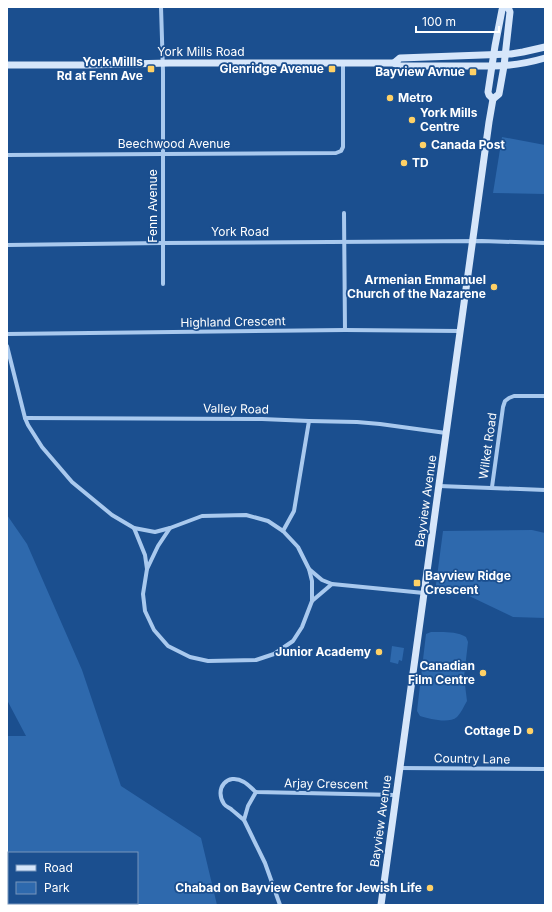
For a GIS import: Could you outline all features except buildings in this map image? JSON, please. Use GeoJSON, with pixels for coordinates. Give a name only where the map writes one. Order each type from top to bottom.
{"type":"FeatureCollection","features":[{"type":"Feature","properties":{"kind":"main road","name":"Bayview Avenue"},"geometry":{"type":"LineString","coordinates":[[493,99],[488,93],[502,10],[504,7]]}},
{"type":"Feature","properties":{"kind":"main road","name":"Bayview Avenue"},"geometry":{"type":"LineString","coordinates":[[380,905],[493,99],[499,94],[504,66],[510,12],[508,7]]}},
{"type":"Feature","properties":{"kind":"main road","name":"York Mills Road"},"geometry":{"type":"LineString","coordinates":[[394,63],[400,58],[505,54],[545,47]]}},
{"type":"Feature","properties":{"kind":"main road","name":"York Mills Road"},"geometry":{"type":"LineString","coordinates":[[7,65],[394,63],[400,66],[504,66],[531,62],[545,58]]}},
{"type":"Feature","properties":{"kind":"street","name":"Fenn Avenue"},"geometry":{"type":"LineString","coordinates":[[161,7],[163,63],[164,284]]}},
{"type":"Feature","properties":{"kind":"street","name":"Beechwood Avenue"},"geometry":{"type":"LineString","coordinates":[[7,155],[336,154],[341,151],[343,147],[343,63]]}},
{"type":"Feature","properties":{"kind":"street"},"geometry":{"type":"LineString","coordinates":[[344,213],[345,330]]}},
{"type":"Feature","properties":{"kind":"street","name":"York Road"},"geometry":{"type":"LineString","coordinates":[[7,245],[473,241]]}},
{"type":"Feature","properties":{"kind":"street"},"geometry":{"type":"LineString","coordinates":[[473,241],[545,243]]}},
{"type":"Feature","properties":{"kind":"street","name":"Highland Crescent"},"geometry":{"type":"LineString","coordinates":[[7,334],[345,330],[460,331]]}},
{"type":"Feature","properties":{"kind":"street"},"geometry":{"type":"LineString","coordinates":[[7,346],[28,425],[42,447],[72,482],[112,515],[134,528],[155,532],[202,516],[246,515],[268,521],[283,531],[298,547],[309,569],[312,581],[312,601],[302,627],[293,641],[274,654],[256,660],[208,661],[190,657],[168,646],[154,630],[145,611],[142,594],[147,569],[158,546],[170,528]]}},
{"type":"Feature","properties":{"kind":"street","name":"Wilket Road"},"geometry":{"type":"LineString","coordinates":[[492,488],[505,401],[514,396],[545,396]]}},
{"type":"Feature","properties":{"kind":"street","name":"Valley Road"},"geometry":{"type":"LineString","coordinates":[[25,418],[262,419],[364,423],[446,434]]}},
{"type":"Feature","properties":{"kind":"street"},"geometry":{"type":"LineString","coordinates":[[283,531],[294,511],[309,422]]}},
{"type":"Feature","properties":{"kind":"street"},"geometry":{"type":"LineString","coordinates":[[439,486],[545,490]]}},
{"type":"Feature","properties":{"kind":"street"},"geometry":{"type":"LineString","coordinates":[[134,528],[145,555],[147,569]]}},
{"type":"Feature","properties":{"kind":"street"},"geometry":{"type":"LineString","coordinates":[[309,569],[322,580],[332,584],[424,593]]}},
{"type":"Feature","properties":{"kind":"street"},"geometry":{"type":"LineString","coordinates":[[312,601],[332,584]]}},
{"type":"Feature","properties":{"kind":"street","name":"Country Lane"},"geometry":{"type":"LineString","coordinates":[[399,768],[545,769]]}},
{"type":"Feature","properties":{"kind":"street"},"geometry":{"type":"LineString","coordinates":[[244,820],[248,806],[256,792],[244,782],[236,779],[228,780],[221,789],[221,796],[224,805],[244,820],[266,863],[280,905]]}},
{"type":"Feature","properties":{"kind":"street","name":"Arjay Crescent"},"geometry":{"type":"LineString","coordinates":[[256,792],[395,795]]}},
{"type":"Feature","properties":{"kind":"green space"},"geometry":{"type":"Polygon","coordinates":[[[502,137],[545,145],[545,194],[493,193],[502,137]]]}},
{"type":"Feature","properties":{"kind":"green space"},"geometry":{"type":"Polygon","coordinates":[[[7,515],[27,544],[82,670],[121,786],[201,838],[217,905],[7,905],[7,736],[26,736],[7,700],[7,515]]]}},
{"type":"Feature","properties":{"kind":"green space"},"geometry":{"type":"Polygon","coordinates":[[[532,530],[545,533],[545,618],[513,617],[465,594],[435,592],[443,531],[532,530]]]}},
{"type":"Feature","properties":{"kind":"green space"},"geometry":{"type":"Polygon","coordinates":[[[431,632],[449,632],[462,635],[466,637],[468,642],[464,677],[467,701],[457,717],[454,719],[444,721],[424,717],[420,716],[417,711],[426,634],[431,632]]]}},
{"type":"Feature","properties":{"kind":"green space"},"geometry":{"type":"Polygon","coordinates":[[[392,646],[404,648],[402,661],[399,660],[398,664],[390,662],[392,646]]]}},
{"type":"Feature","properties":{"kind":"place","name":"York Millls Rd at Fenn Ave"},"geometry":{"type":"Point","coordinates":[151,69]}},
{"type":"Feature","properties":{"kind":"place","name":"Glenridge Avenue"},"geometry":{"type":"Point","coordinates":[332,69]}},
{"type":"Feature","properties":{"kind":"place","name":"Bayview Avnue"},"geometry":{"type":"Point","coordinates":[473,72]}},
{"type":"Feature","properties":{"kind":"place","name":"Metro"},"geometry":{"type":"Point","coordinates":[390,98]}},
{"type":"Feature","properties":{"kind":"place","name":"York Mills Centre"},"geometry":{"type":"Point","coordinates":[412,120]}},
{"type":"Feature","properties":{"kind":"place","name":"Canada Post"},"geometry":{"type":"Point","coordinates":[423,145]}},
{"type":"Feature","properties":{"kind":"place","name":"TD"},"geometry":{"type":"Point","coordinates":[404,163]}},
{"type":"Feature","properties":{"kind":"place","name":"Armenian Emmanuel Church of the Nazarene"},"geometry":{"type":"Point","coordinates":[494,287]}},
{"type":"Feature","properties":{"kind":"place","name":"Bayview Ridge Crescent"},"geometry":{"type":"Point","coordinates":[417,583]}},
{"type":"Feature","properties":{"kind":"place","name":"Junior Academy"},"geometry":{"type":"Point","coordinates":[379,652]}},
{"type":"Feature","properties":{"kind":"place","name":"Canadian Film Centre"},"geometry":{"type":"Point","coordinates":[483,673]}},
{"type":"Feature","properties":{"kind":"place","name":"Cottage D"},"geometry":{"type":"Point","coordinates":[530,731]}},
{"type":"Feature","properties":{"kind":"place","name":"Chabad on Bayview Centre for Jewish Life"},"geometry":{"type":"Point","coordinates":[430,888]}}]}
